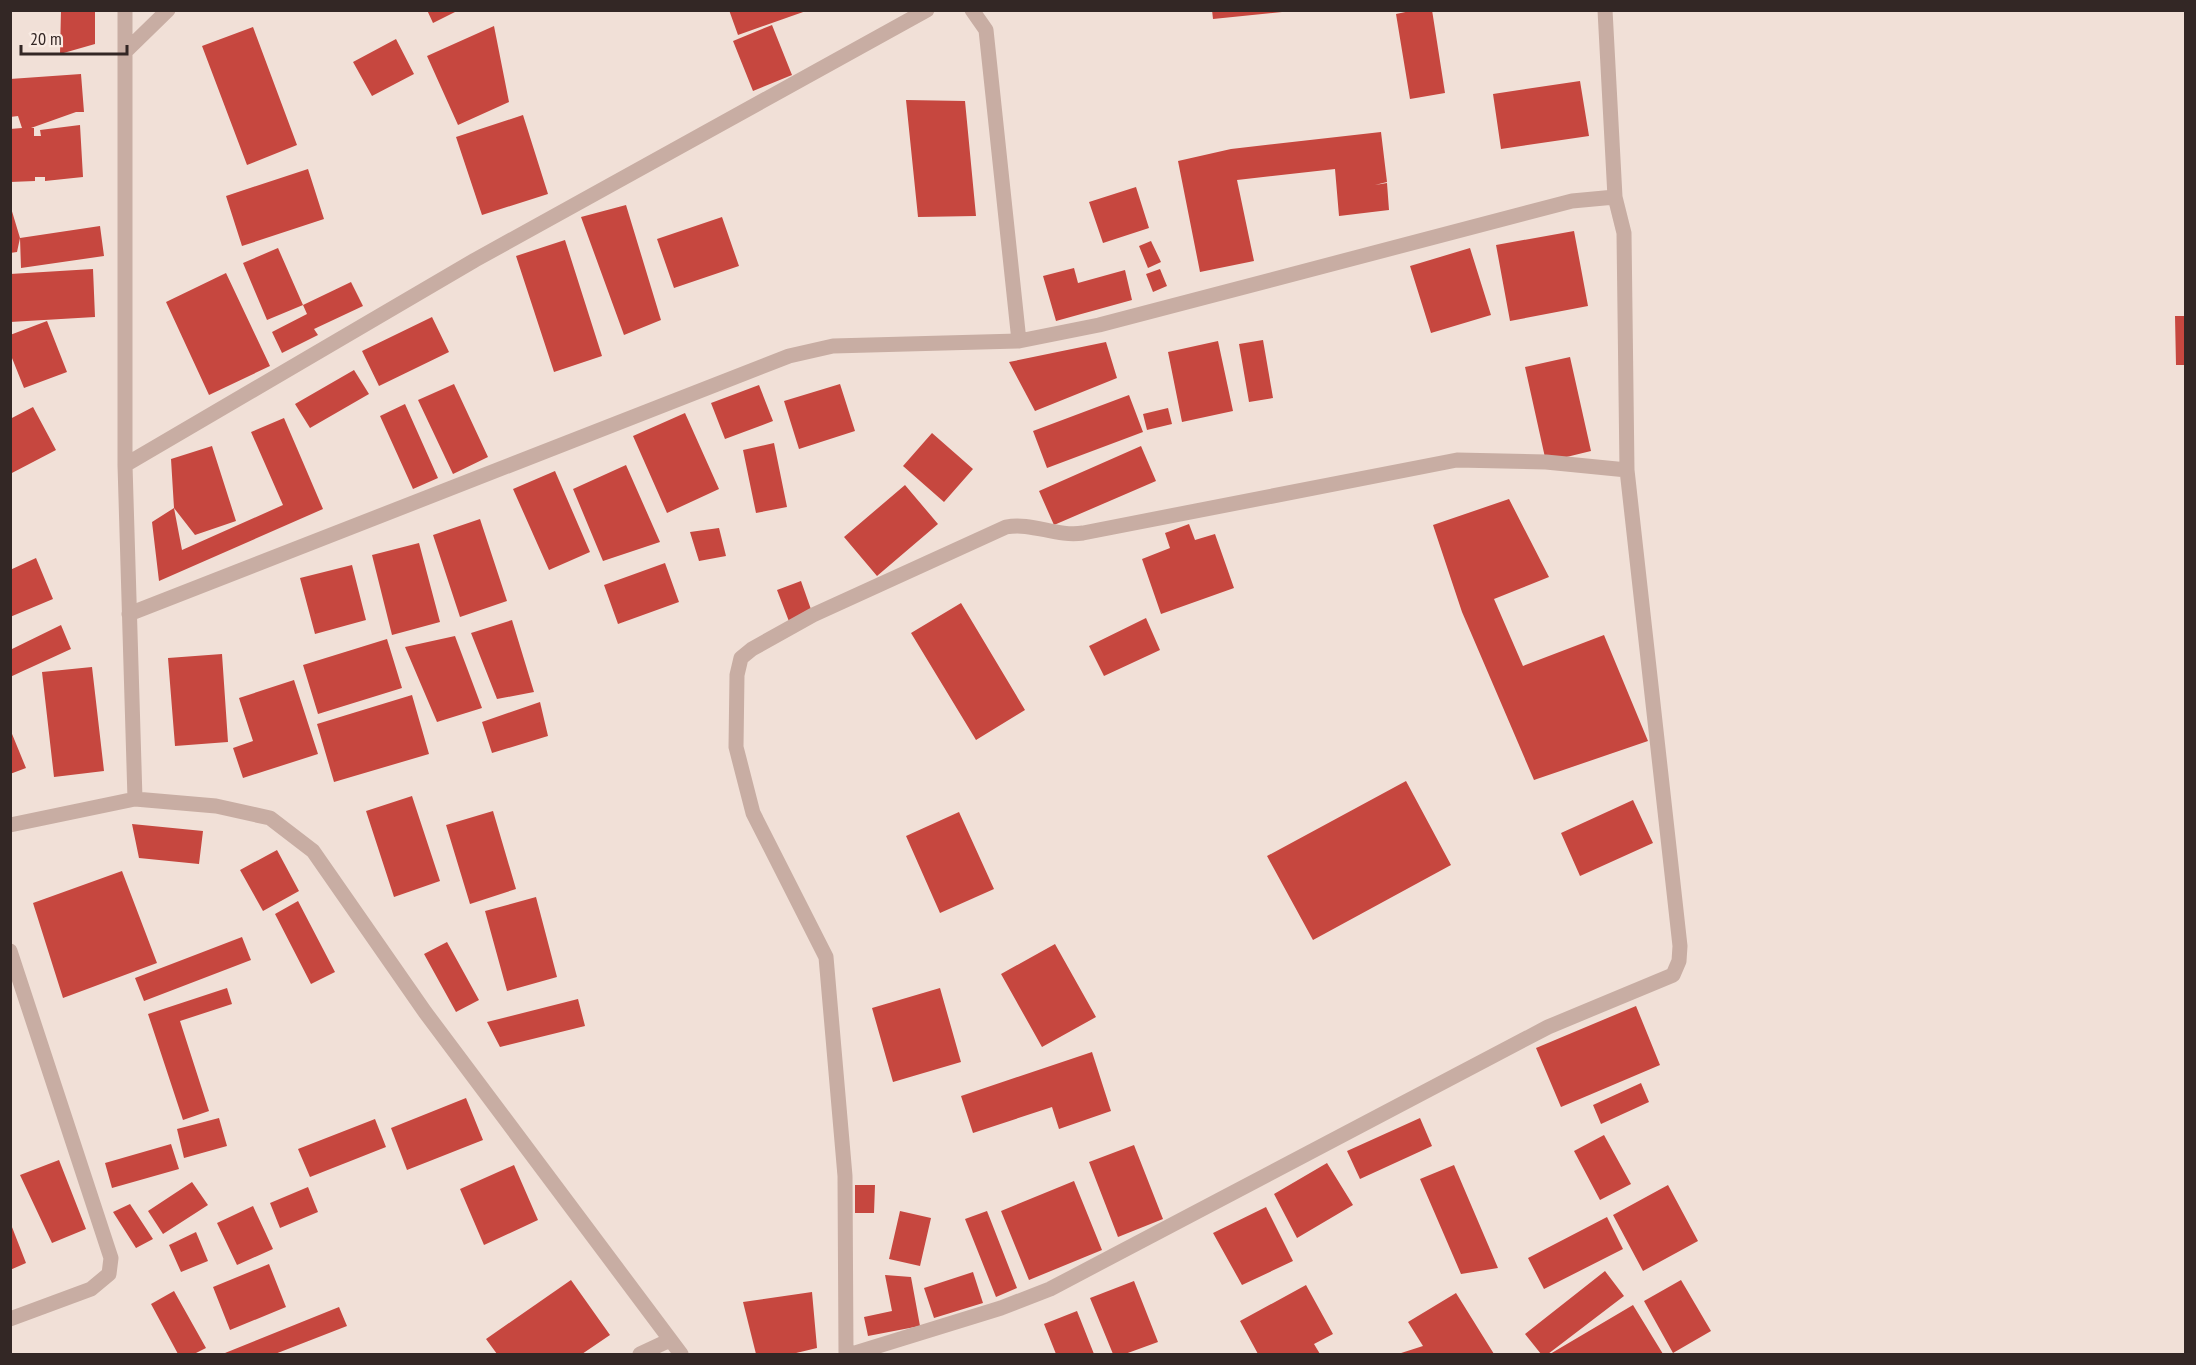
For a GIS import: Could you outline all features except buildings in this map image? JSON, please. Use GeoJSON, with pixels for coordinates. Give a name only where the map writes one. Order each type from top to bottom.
{"type":"FeatureCollection","features":[{"type":"Feature","properties":{"kind":"street"},"geometry":{"type":"LineString","coordinates":[[125,10],[125,465],[135,799]]}},
{"type":"Feature","properties":{"kind":"street"},"geometry":{"type":"LineString","coordinates":[[126,51],[168,10]]}},
{"type":"Feature","properties":{"kind":"street"},"geometry":{"type":"LineString","coordinates":[[125,465],[475,261],[927,10]]}},
{"type":"Feature","properties":{"kind":"street"},"geometry":{"type":"LineString","coordinates":[[972,10],[986,30],[1019,341]]}},
{"type":"Feature","properties":{"kind":"street"},"geometry":{"type":"LineString","coordinates":[[852,1354],[1001,1308],[1050,1289],[1548,1027],[1673,975],[1679,961],[1680,946],[1627,470],[1624,233],[1615,196],[1605,10]]}},
{"type":"Feature","properties":{"kind":"street"},"geometry":{"type":"LineString","coordinates":[[129,614],[789,356],[833,346],[1019,341],[1100,325],[1572,201],[1615,196]]}},
{"type":"Feature","properties":{"kind":"street"},"geometry":{"type":"LineString","coordinates":[[846,1354],[845,1176],[826,957],[753,813],[736,747],[737,675],[741,658],[752,648],[813,615],[1006,527],[1018,525],[1069,535],[1457,460],[1546,462],[1627,470]]}},
{"type":"Feature","properties":{"kind":"street"},"geometry":{"type":"LineString","coordinates":[[10,825],[135,799],[216,806],[270,818],[313,851],[425,1012],[681,1354]]}},
{"type":"Feature","properties":{"kind":"street"},"geometry":{"type":"LineString","coordinates":[[10,951],[111,1258],[109,1274],[91,1289],[10,1319]]}},
{"type":"Feature","properties":{"kind":"street"},"geometry":{"type":"LineString","coordinates":[[640,1354],[670,1340]]}}]}
